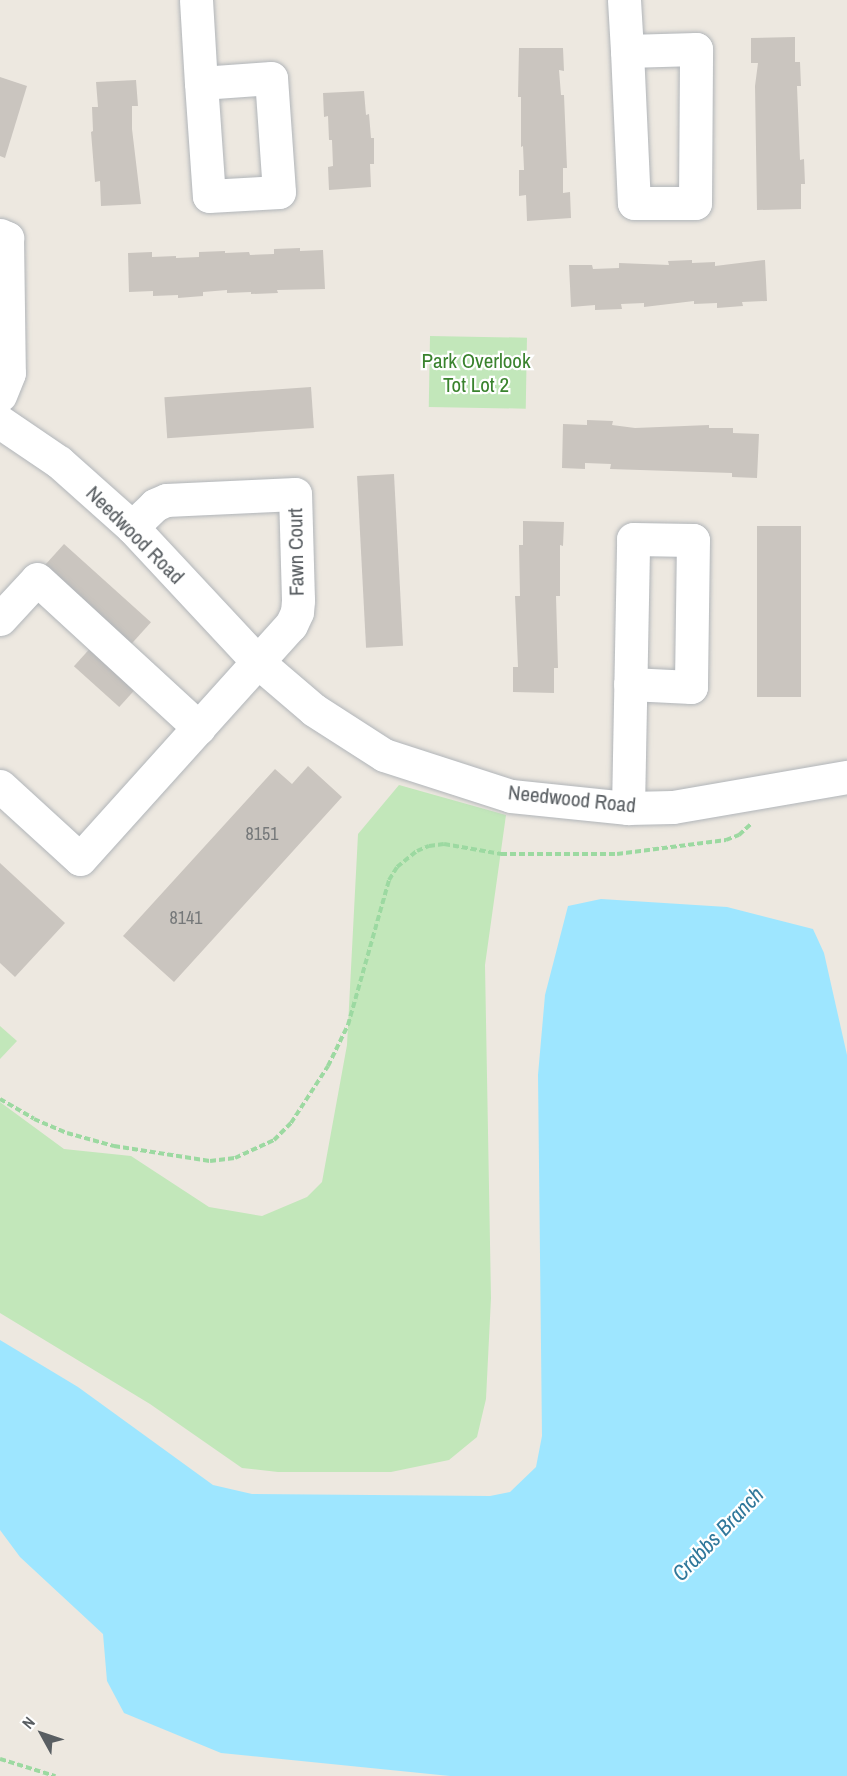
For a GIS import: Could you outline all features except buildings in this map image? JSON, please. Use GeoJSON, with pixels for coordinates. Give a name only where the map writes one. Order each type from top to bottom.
{"type":"FeatureCollection","features":[{"type":"Feature","properties":{"kind":"street"},"geometry":{"type":"LineString","coordinates":[[196,0],[201,83]]}},
{"type":"Feature","properties":{"kind":"street"},"geometry":{"type":"LineString","coordinates":[[624,0],[634,203],[696,203],[696,49],[627,51]]}},
{"type":"Feature","properties":{"kind":"street"},"geometry":{"type":"LineString","coordinates":[[0,235],[7,238],[9,373],[0,395]]}},
{"type":"Feature","properties":{"kind":"street","name":"Needwood Road"},"geometry":{"type":"LineString","coordinates":[[0,422],[59,462],[132,527],[259,663],[314,710],[384,755],[511,796],[628,808],[673,807],[847,777]]}},
{"type":"Feature","properties":{"kind":"street","name":"Fawn Court"},"geometry":{"type":"LineString","coordinates":[[132,527],[155,505],[166,500],[295,494],[297,612],[291,625],[259,663]]}},
{"type":"Feature","properties":{"kind":"street"},"geometry":{"type":"LineString","coordinates":[[0,619],[37,579],[199,728]]}},
{"type":"Feature","properties":{"kind":"street"},"geometry":{"type":"LineString","coordinates":[[0,786],[80,859],[259,663]]}},
{"type":"Feature","properties":{"kind":"street"},"geometry":{"type":"LineString","coordinates":[[628,808],[630,684]]}},
{"type":"Feature","properties":{"kind":"path"},"geometry":{"type":"LineString","coordinates":[[0,1099],[34,1119],[114,1146],[210,1161],[235,1158],[274,1140],[291,1123],[328,1066],[348,1025],[389,880],[397,867],[417,851],[429,846],[444,844],[501,855],[628,853],[726,840],[740,835],[752,823]]}},
{"type":"Feature","properties":{"kind":"path"},"geometry":{"type":"LineString","coordinates":[[0,1760],[55,1776]]}},
{"type":"Feature","properties":{"kind":"green space","name":"Park Overlook Tot Lot 2"},"geometry":{"type":"Polygon","coordinates":[[[430,336],[527,338],[526,409],[429,407],[430,336]]]}},
{"type":"Feature","properties":{"kind":"green space"},"geometry":{"type":"Polygon","coordinates":[[[399,785],[506,815],[485,965],[491,1298],[486,1399],[477,1437],[449,1460],[391,1472],[278,1472],[242,1468],[150,1404],[0,1313],[0,1102],[64,1149],[131,1156],[209,1207],[262,1216],[307,1197],[322,1182],[347,1045],[358,834],[399,785]]]}},
{"type":"Feature","properties":{"kind":"green space"},"geometry":{"type":"Polygon","coordinates":[[[0,1026],[17,1041],[0,1059],[0,1026]]]}},
{"type":"Feature","properties":{"kind":"water","name":"Crabbs Branch"},"geometry":{"type":"Polygon","coordinates":[[[601,899],[727,907],[813,929],[824,953],[847,1055],[847,1776],[450,1776],[221,1753],[124,1713],[107,1681],[103,1634],[20,1557],[0,1530],[0,1340],[78,1387],[213,1485],[252,1494],[490,1496],[510,1492],[536,1467],[542,1436],[538,1075],[545,995],[568,906],[601,899]]]}}]}
